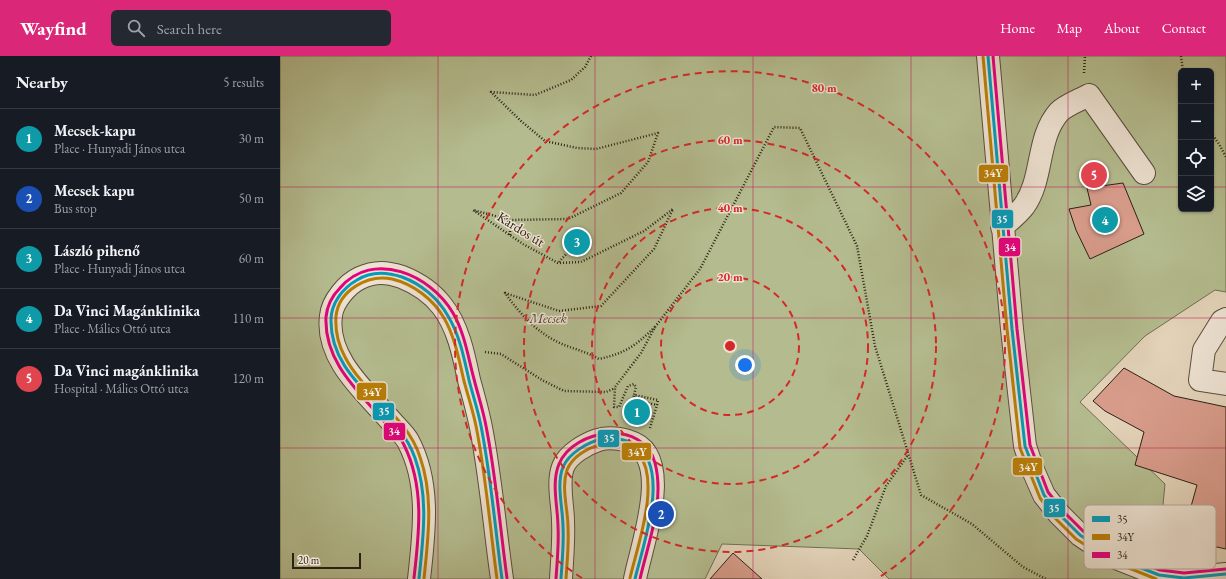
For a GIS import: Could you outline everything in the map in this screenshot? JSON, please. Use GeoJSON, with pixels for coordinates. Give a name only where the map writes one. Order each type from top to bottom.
{"type":"FeatureCollection","features":[{"type":"Feature","properties":{"kind":"street"},"geometry":{"type":"LineString","coordinates":[[988,56],[1002,226],[1025,446],[1033,470],[1044,495],[1059,514],[1084,538]]}},
{"type":"Feature","properties":{"kind":"street"},"geometry":{"type":"LineString","coordinates":[[1002,226],[1017,215],[1025,205],[1033,187],[1051,122],[1061,110],[1088,95],[1144,173]]}},
{"type":"Feature","properties":{"kind":"street"},"geometry":{"type":"LineString","coordinates":[[419,579],[425,524],[420,470],[407,440],[351,375],[337,353],[330,334],[330,315],[347,286],[360,278],[379,271],[410,280],[427,292],[443,307],[462,349],[482,432],[502,579]]}},
{"type":"Feature","properties":{"kind":"street"},"geometry":{"type":"LineString","coordinates":[[1226,319],[1222,321],[1204,350],[1200,380],[1226,384]]}},
{"type":"Feature","properties":{"kind":"street"},"geometry":{"type":"LineString","coordinates":[[561,579],[564,522],[562,481],[563,467],[570,457],[582,448],[606,438],[630,442],[641,448],[648,455],[652,468],[652,505],[635,579]]}},
{"type":"Feature","properties":{"kind":"street"},"geometry":{"type":"LineString","coordinates":[[1142,569],[1159,576],[1184,578],[1226,574]]}},
{"type":"Feature","properties":{"kind":"path","name":"Kardos út"},"geometry":{"type":"LineString","coordinates":[[558,263],[510,235],[473,210],[510,220],[568,219],[621,193],[648,162],[658,133],[596,149],[578,148],[545,141],[521,121],[491,92],[535,95],[571,80],[586,67],[591,56]]}},
{"type":"Feature","properties":{"kind":"path"},"geometry":{"type":"LineString","coordinates":[[1084,76],[1085,56]]}},
{"type":"Feature","properties":{"kind":"path"},"geometry":{"type":"LineString","coordinates":[[1181,56],[1183,68]]}},
{"type":"Feature","properties":{"kind":"path"},"geometry":{"type":"LineString","coordinates":[[558,263],[581,262],[644,232],[673,209],[654,249],[601,306],[559,311],[505,293],[522,317],[551,339],[587,352],[599,359],[620,354],[640,341],[654,327],[700,269],[774,127],[800,128],[857,246],[875,346],[921,495],[972,524],[1024,567],[1046,579]]}},
{"type":"Feature","properties":{"kind":"path"},"geometry":{"type":"LineString","coordinates":[[1214,138],[1226,157]]}},
{"type":"Feature","properties":{"kind":"path"},"geometry":{"type":"LineString","coordinates":[[510,220],[510,235]]}},
{"type":"Feature","properties":{"kind":"path"},"geometry":{"type":"LineString","coordinates":[[558,263],[577,242]]}},
{"type":"Feature","properties":{"kind":"path"},"geometry":{"type":"LineString","coordinates":[[462,349],[501,354],[564,392],[606,392],[615,387],[641,353],[654,327]]}},
{"type":"Feature","properties":{"kind":"path"},"geometry":{"type":"LineString","coordinates":[[615,387],[614,407],[619,407],[628,386],[634,384],[636,387],[628,419]]}},
{"type":"Feature","properties":{"kind":"path"},"geometry":{"type":"LineString","coordinates":[[634,395],[658,400],[657,405],[644,402],[638,428]]}},
{"type":"Feature","properties":{"kind":"path"},"geometry":{"type":"LineString","coordinates":[[853,560],[867,536],[886,486],[909,455]]}},
{"type":"Feature","properties":{"kind":"green space","name":"Mecsek"},"geometry":{"type":"Polygon","coordinates":[[[280,56],[1226,56],[1226,292],[1215,290],[1145,336],[1080,402],[1165,484],[1163,505],[1084,505],[1084,569],[1157,569],[1156,579],[889,579],[859,549],[722,544],[705,579],[280,579],[280,56]]]}},
{"type":"Feature","properties":{"kind":"building"},"geometry":{"type":"Polygon","coordinates":[[[1123,183],[1144,234],[1090,259],[1076,230],[1069,209],[1091,205],[1087,188],[1123,183]]]}},
{"type":"Feature","properties":{"kind":"building"},"geometry":{"type":"Polygon","coordinates":[[[1124,368],[1174,396],[1226,407],[1226,549],[1216,547],[1216,505],[1191,505],[1197,485],[1135,465],[1144,432],[1105,411],[1093,401],[1124,368]]]}},
{"type":"Feature","properties":{"kind":"building"},"geometry":{"type":"Polygon","coordinates":[[[733,553],[762,579],[710,579],[733,553]]]}},
{"type":"Feature","properties":{"kind":"transit line","name":"34Y"},"geometry":{"type":"LineString","coordinates":[[983,56],[1007,329],[1020,448],[1040,498],[1055,518],[1076,539],[1084,544]]}},
{"type":"Feature","properties":{"kind":"transit line","name":"35"},"geometry":{"type":"LineString","coordinates":[[988,56],[1012,329],[1025,446],[1044,495],[1059,514],[1084,538]]}},
{"type":"Feature","properties":{"kind":"transit line","name":"34"},"geometry":{"type":"LineString","coordinates":[[993,56],[1017,329],[1030,445],[1048,492],[1063,511],[1084,532]]}},
{"type":"Feature","properties":{"kind":"transit line","name":"34"},"geometry":{"type":"LineString","coordinates":[[414,578],[418,545],[419,511],[418,494],[411,461],[400,438],[344,374],[330,347],[327,333],[326,317],[330,301],[340,288],[353,276],[368,270],[384,269],[401,272],[416,278],[431,288],[443,299],[457,321],[466,346],[486,426],[507,578]]}},
{"type":"Feature","properties":{"kind":"transit line","name":"35"},"geometry":{"type":"LineString","coordinates":[[419,579],[424,518],[422,488],[415,458],[406,440],[394,423],[352,377],[341,360],[334,341],[331,320],[333,308],[347,287],[362,277],[379,273],[402,277],[428,292],[444,309],[456,331],[481,426],[502,579]]}},
{"type":"Feature","properties":{"kind":"transit line","name":"34Y"},"geometry":{"type":"LineString","coordinates":[[424,579],[429,518],[427,487],[420,457],[414,442],[396,417],[353,370],[345,357],[337,332],[336,316],[338,307],[343,299],[356,286],[374,279],[383,278],[400,281],[422,293],[439,311],[448,325],[456,349],[476,426],[497,579]]}},
{"type":"Feature","properties":{"kind":"transit line","name":"34"},"geometry":{"type":"LineString","coordinates":[[556,579],[558,519],[555,479],[559,464],[567,452],[579,442],[593,436],[608,434],[624,434],[637,440],[648,449],[655,463],[658,477],[657,507],[640,579]]}},
{"type":"Feature","properties":{"kind":"transit line","name":"35"},"geometry":{"type":"LineString","coordinates":[[561,579],[563,520],[560,497],[560,481],[563,467],[570,457],[585,445],[597,440],[610,438],[634,444],[645,455],[651,470],[653,487],[652,507],[644,547],[635,579]]}},
{"type":"Feature","properties":{"kind":"transit line","name":"34Y"},"geometry":{"type":"LineString","coordinates":[[566,579],[568,520],[565,477],[567,470],[572,461],[585,451],[595,446],[611,443],[626,446],[638,453],[645,466],[648,481],[648,497],[642,533],[630,578]]}},
{"type":"Feature","properties":{"kind":"transit line","name":"34Y"},"geometry":{"type":"LineString","coordinates":[[1131,569],[1156,579]]}},
{"type":"Feature","properties":{"kind":"transit line","name":"35"},"geometry":{"type":"LineString","coordinates":[[1144,569],[1159,575],[1184,578],[1226,574]]}},
{"type":"Feature","properties":{"kind":"transit line","name":"34"},"geometry":{"type":"LineString","coordinates":[[1157,569],[1184,573],[1226,569]]}},
{"type":"Feature","properties":{"kind":"place","name":"Da Vinci magánklinika"},"geometry":{"type":"Point","coordinates":[1094,175]}},
{"type":"Feature","properties":{"kind":"place","name":"Da Vinci Magánklinika"},"geometry":{"type":"Point","coordinates":[1105,220]}},
{"type":"Feature","properties":{"kind":"place","name":"László pihenő"},"geometry":{"type":"Point","coordinates":[577,242]}},
{"type":"Feature","properties":{"kind":"place","name":"Mecsek-kapu"},"geometry":{"type":"Point","coordinates":[637,412]}},
{"type":"Feature","properties":{"kind":"place","name":"Mecsek kapu"},"geometry":{"type":"Point","coordinates":[661,514]}}]}
